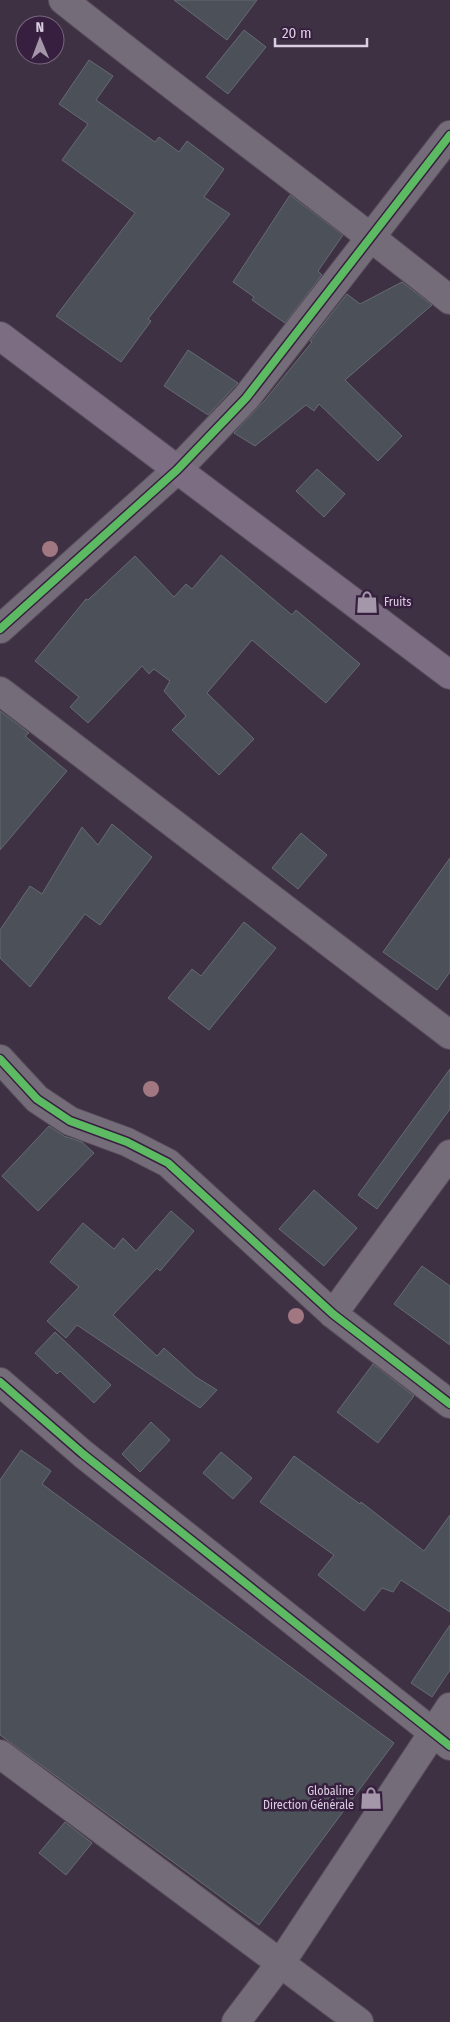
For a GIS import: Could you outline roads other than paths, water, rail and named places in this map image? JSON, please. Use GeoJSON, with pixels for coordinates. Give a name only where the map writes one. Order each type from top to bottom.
{"type":"FeatureCollection","features":[{"type":"Feature","properties":{"kind":"highway"},"geometry":{"type":"LineString","coordinates":[[0,336],[450,676]]}},
{"type":"Feature","properties":{"kind":"street"},"geometry":{"type":"LineString","coordinates":[[63,0],[164,81],[371,236],[450,300]]}},
{"type":"Feature","properties":{"kind":"street"},"geometry":{"type":"LineString","coordinates":[[0,629],[177,470],[246,398],[450,134]]}},
{"type":"Feature","properties":{"kind":"street"},"geometry":{"type":"LineString","coordinates":[[0,691],[450,1035]]}},
{"type":"Feature","properties":{"kind":"street"},"geometry":{"type":"LineString","coordinates":[[0,1059],[37,1099],[70,1121],[127,1142],[168,1163],[333,1314],[450,1404]]}},
{"type":"Feature","properties":{"kind":"street"},"geometry":{"type":"LineString","coordinates":[[333,1314],[450,1154]]}},
{"type":"Feature","properties":{"kind":"street"},"geometry":{"type":"LineString","coordinates":[[0,1382],[83,1454],[441,1739]]}},
{"type":"Feature","properties":{"kind":"street"},"geometry":{"type":"LineString","coordinates":[[236,2022],[280,1964],[441,1739],[450,1707]]}},
{"type":"Feature","properties":{"kind":"street"},"geometry":{"type":"LineString","coordinates":[[0,1754],[359,2022]]}},
{"type":"Feature","properties":{"kind":"place","name":"Fruits"},"geometry":{"type":"Point","coordinates":[367,602]}},
{"type":"Feature","properties":{"kind":"place","name":"Globaline Direction Générale"},"geometry":{"type":"Point","coordinates":[371,1798]}}]}
